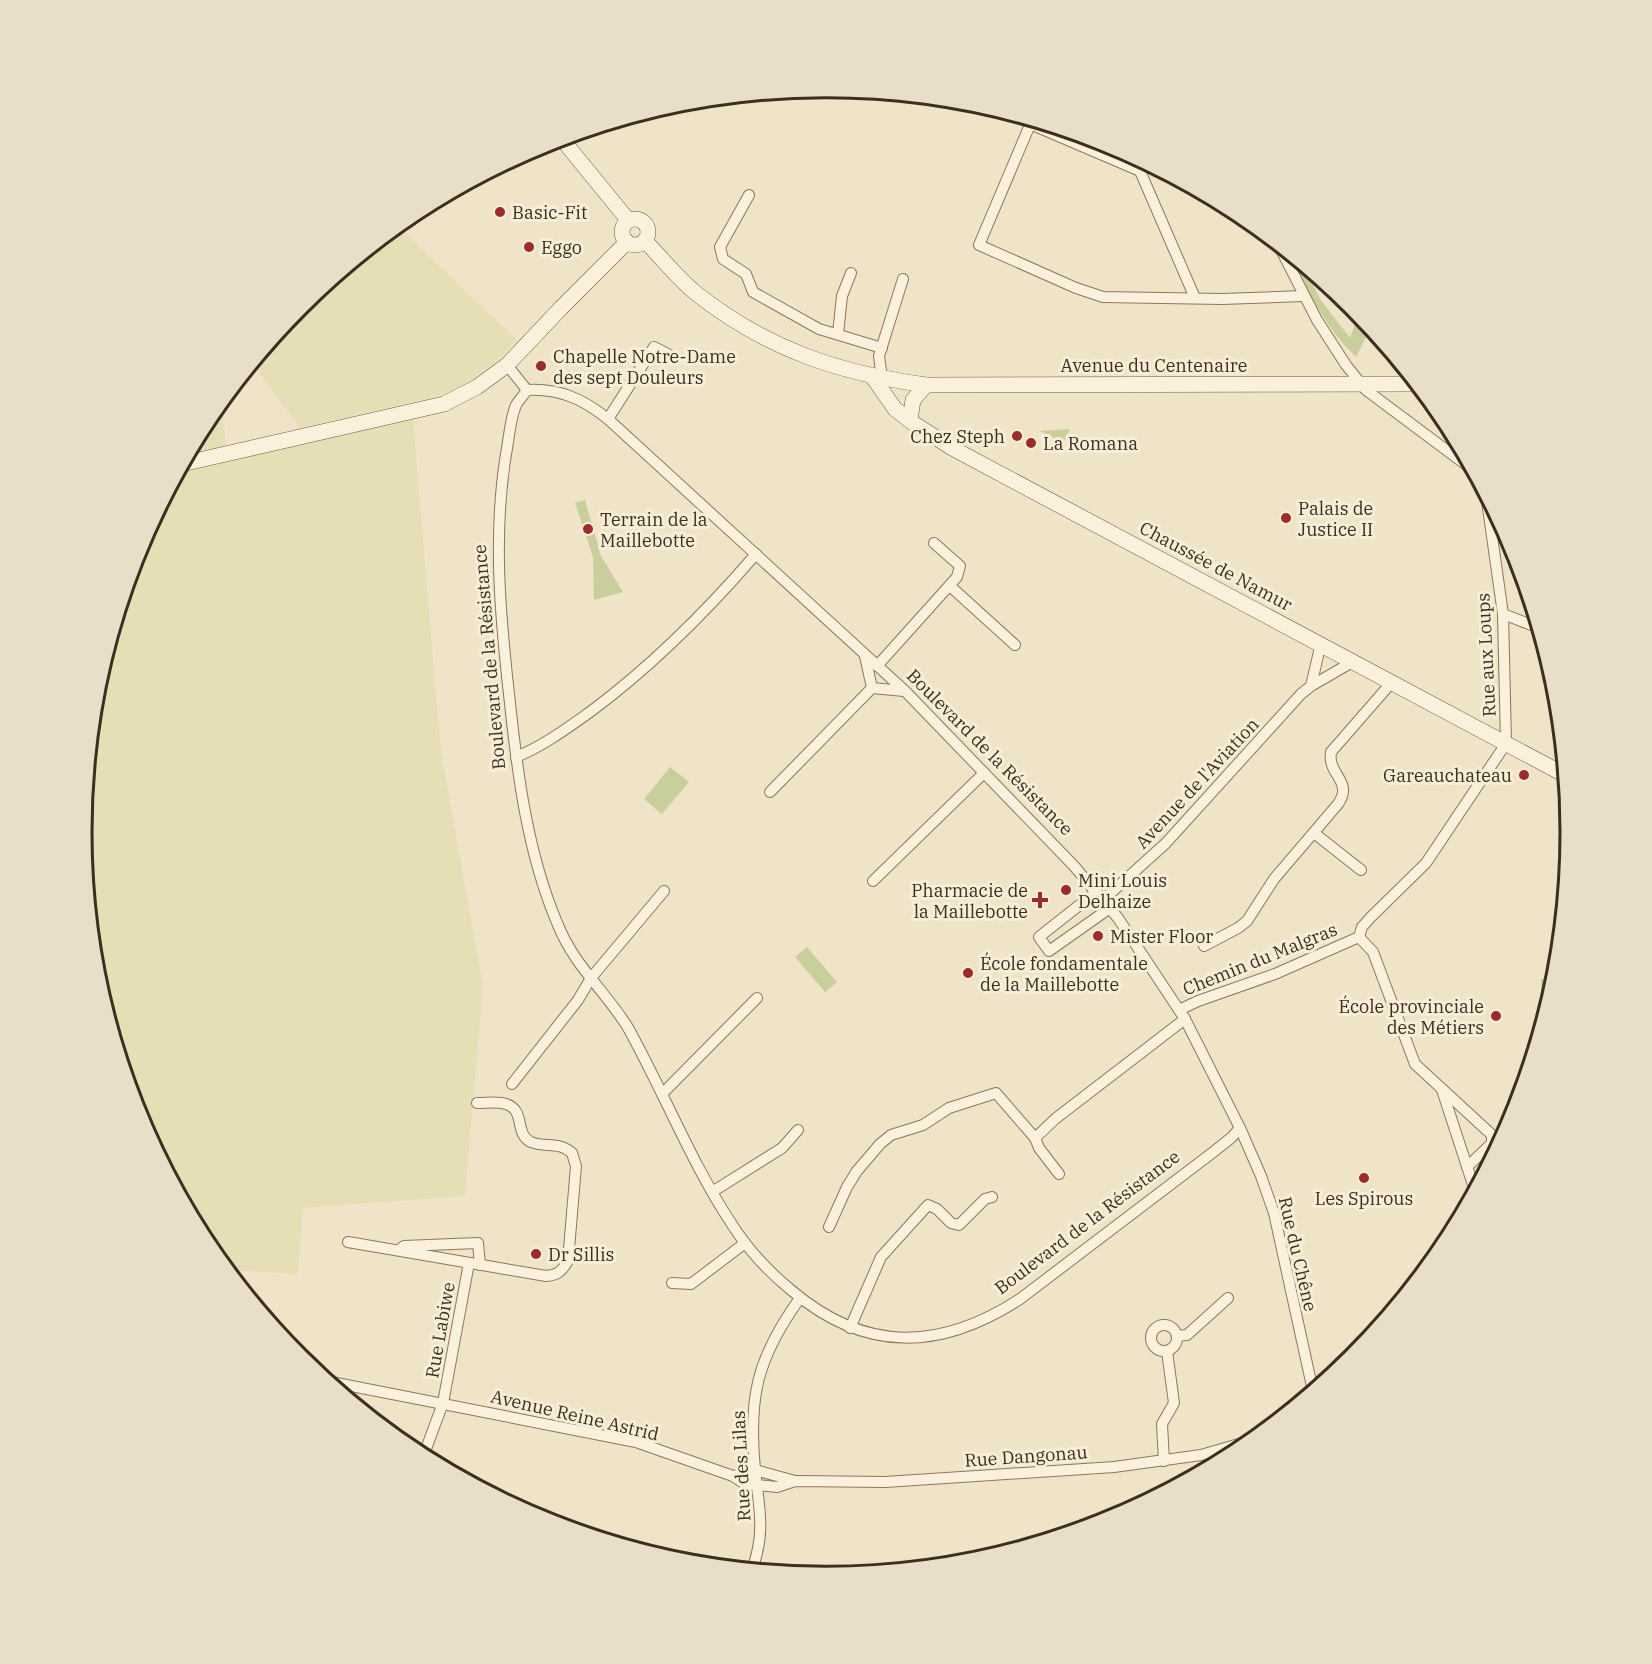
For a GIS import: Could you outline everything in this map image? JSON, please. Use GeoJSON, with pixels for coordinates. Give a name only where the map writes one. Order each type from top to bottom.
{"type":"FeatureCollection","features":[{"type":"Feature","properties":{"kind":"street"},"geometry":{"type":"LineString","coordinates":[[1029,127],[978,245],[1076,288],[1103,297],[1119,299],[1303,296]]}},
{"type":"Feature","properties":{"kind":"street"},"geometry":{"type":"LineString","coordinates":[[567,145],[628,220]]}},
{"type":"Feature","properties":{"kind":"street"},"geometry":{"type":"LineString","coordinates":[[1143,169],[1195,298]]}},
{"type":"Feature","properties":{"kind":"street"},"geometry":{"type":"LineString","coordinates":[[749,195],[720,247],[723,260],[746,274],[753,292],[819,329],[882,348]]}},
{"type":"Feature","properties":{"kind":"street"},"geometry":{"type":"LineString","coordinates":[[640,219],[645,222],[648,228],[645,241],[633,245],[627,242],[622,231],[628,220],[640,219]]}},
{"type":"Feature","properties":{"kind":"street","name":"Avenue du Centenaire"},"geometry":{"type":"LineString","coordinates":[[645,241],[695,293],[748,329],[797,354],[881,378],[926,385],[1408,384]]}},
{"type":"Feature","properties":{"kind":"street"},"geometry":{"type":"LineString","coordinates":[[192,462],[444,404],[477,387],[507,365],[627,242]]}},
{"type":"Feature","properties":{"kind":"street"},"geometry":{"type":"LineString","coordinates":[[1285,259],[1303,296],[1360,384],[1398,416],[1459,460]]}},
{"type":"Feature","properties":{"kind":"street"},"geometry":{"type":"LineString","coordinates":[[838,334],[842,296],[851,273]]}},
{"type":"Feature","properties":{"kind":"street"},"geometry":{"type":"LineString","coordinates":[[881,378],[879,356],[903,279]]}},
{"type":"Feature","properties":{"kind":"street"},"geometry":{"type":"LineString","coordinates":[[608,419],[654,347],[668,354]]}},
{"type":"Feature","properties":{"kind":"street"},"geometry":{"type":"LineString","coordinates":[[507,365],[527,390]]}},
{"type":"Feature","properties":{"kind":"street","name":"Chaussée de Namur"},"geometry":{"type":"LineString","coordinates":[[881,378],[895,409],[967,455],[1558,771]]}},
{"type":"Feature","properties":{"kind":"street"},"geometry":{"type":"LineString","coordinates":[[910,420],[913,400],[926,385]]}},
{"type":"Feature","properties":{"kind":"street","name":"Boulevard de la Résistance"},"geometry":{"type":"LineString","coordinates":[[543,389],[572,395],[590,404],[608,419],[904,691],[1060,850],[1103,900],[1182,1015],[1240,1128],[1212,1154],[1020,1299],[988,1317],[959,1329],[914,1337],[880,1336],[850,1328],[827,1317],[774,1276],[745,1243],[712,1192],[616,1008],[569,950],[550,907],[532,842],[516,757],[500,591],[499,515],[511,426],[516,405],[527,390],[543,389]]}},
{"type":"Feature","properties":{"kind":"street","name":"Rue aux Loups"},"geometry":{"type":"LineString","coordinates":[[1489,516],[1503,614],[1506,743]]}},
{"type":"Feature","properties":{"kind":"street"},"geometry":{"type":"LineString","coordinates":[[877,666],[957,577],[960,566],[934,543]]}},
{"type":"Feature","properties":{"kind":"street"},"geometry":{"type":"LineString","coordinates":[[516,757],[533,750],[562,732],[639,673],[700,616],[756,554]]}},
{"type":"Feature","properties":{"kind":"street"},"geometry":{"type":"LineString","coordinates":[[950,586],[1016,645]]}},
{"type":"Feature","properties":{"kind":"street"},"geometry":{"type":"LineString","coordinates":[[1503,614],[1530,625]]}},
{"type":"Feature","properties":{"kind":"street"},"geometry":{"type":"LineString","coordinates":[[1311,686],[1321,643]]}},
{"type":"Feature","properties":{"kind":"street"},"geometry":{"type":"LineString","coordinates":[[865,655],[872,688]]}},
{"type":"Feature","properties":{"kind":"street","name":"Avenue de l'Aviation"},"geometry":{"type":"LineString","coordinates":[[1103,900],[1166,843],[1301,694],[1354,662]]}},
{"type":"Feature","properties":{"kind":"street"},"geometry":{"type":"LineString","coordinates":[[1204,946],[1247,921],[1274,879],[1343,796],[1341,782],[1329,760],[1331,752],[1392,682]]}},
{"type":"Feature","properties":{"kind":"street"},"geometry":{"type":"LineString","coordinates":[[872,688],[904,691]]}},
{"type":"Feature","properties":{"kind":"street"},"geometry":{"type":"LineString","coordinates":[[770,792],[872,688]]}},
{"type":"Feature","properties":{"kind":"street","name":"Chemin du Malgras"},"geometry":{"type":"LineString","coordinates":[[1035,1138],[1198,1001],[1275,974],[1359,937],[1362,927],[1431,856],[1506,743]]}},
{"type":"Feature","properties":{"kind":"street"},"geometry":{"type":"LineString","coordinates":[[873,881],[984,773]]}},
{"type":"Feature","properties":{"kind":"street"},"geometry":{"type":"LineString","coordinates":[[1314,832],[1361,870]]}},
{"type":"Feature","properties":{"kind":"street"},"geometry":{"type":"LineString","coordinates":[[512,1084],[578,1000],[591,978],[664,891]]}},
{"type":"Feature","properties":{"kind":"street"},"geometry":{"type":"LineString","coordinates":[[1103,900],[1049,951],[1039,937],[1103,900]]}},
{"type":"Feature","properties":{"kind":"street"},"geometry":{"type":"LineString","coordinates":[[1359,937],[1374,952],[1415,1064],[1492,1136],[1492,1142]]}},
{"type":"Feature","properties":{"kind":"street"},"geometry":{"type":"LineString","coordinates":[[662,1094],[757,998]]}},
{"type":"Feature","properties":{"kind":"street"},"geometry":{"type":"LineString","coordinates":[[1442,1090],[1472,1181]]}},
{"type":"Feature","properties":{"kind":"street"},"geometry":{"type":"LineString","coordinates":[[829,1227],[857,1171],[880,1144],[891,1135],[922,1125],[948,1108],[996,1092],[1035,1138],[1039,1148],[1059,1174]]}},
{"type":"Feature","properties":{"kind":"street"},"geometry":{"type":"LineString","coordinates":[[348,1242],[546,1276],[562,1271],[568,1261],[576,1166],[572,1153],[560,1145],[532,1142],[525,1137],[516,1110],[508,1104],[477,1103]]}},
{"type":"Feature","properties":{"kind":"street","name":"Rue du Chêne"},"geometry":{"type":"LineString","coordinates":[[1240,1128],[1274,1213],[1311,1383]]}},
{"type":"Feature","properties":{"kind":"street"},"geometry":{"type":"LineString","coordinates":[[712,1192],[782,1148],[798,1130]]}},
{"type":"Feature","properties":{"kind":"street"},"geometry":{"type":"LineString","coordinates":[[1467,1167],[1491,1144]]}},
{"type":"Feature","properties":{"kind":"street"},"geometry":{"type":"LineString","coordinates":[[850,1328],[881,1257],[928,1205],[937,1209],[951,1223],[959,1225],[985,1199],[992,1197]]}},
{"type":"Feature","properties":{"kind":"street"},"geometry":{"type":"LineString","coordinates":[[398,1251],[404,1246],[478,1243],[474,1264]]}},
{"type":"Feature","properties":{"kind":"street"},"geometry":{"type":"LineString","coordinates":[[672,1283],[691,1284],[745,1243]]}},
{"type":"Feature","properties":{"kind":"street","name":"Rue Labiwe"},"geometry":{"type":"LineString","coordinates":[[426,1448],[443,1403],[474,1264]]}},
{"type":"Feature","properties":{"kind":"street","name":"Rue des Lilas"},"geometry":{"type":"LineString","coordinates":[[754,1562],[762,1527],[755,1470],[753,1404],[762,1365],[780,1326],[800,1298]]}},
{"type":"Feature","properties":{"kind":"street"},"geometry":{"type":"LineString","coordinates":[[1177,1336],[1187,1335],[1228,1298]]}},
{"type":"Feature","properties":{"kind":"street"},"geometry":{"type":"LineString","coordinates":[[1162,1324],[1174,1329],[1177,1336],[1174,1345],[1167,1352],[1159,1351],[1152,1344],[1151,1339],[1154,1330],[1162,1324]]}},
{"type":"Feature","properties":{"kind":"street"},"geometry":{"type":"LineString","coordinates":[[1164,1461],[1162,1424],[1174,1403],[1167,1352]]}},
{"type":"Feature","properties":{"kind":"street","name":"Avenue Reine Astrid"},"geometry":{"type":"LineString","coordinates":[[342,1384],[636,1442],[733,1476],[745,1484],[757,1486]]}},
{"type":"Feature","properties":{"kind":"street","name":"Rue Dangonau"},"geometry":{"type":"LineString","coordinates":[[755,1470],[795,1481],[885,1482],[1114,1467],[1201,1455],[1228,1447]]}},
{"type":"Feature","properties":{"kind":"street"},"geometry":{"type":"LineString","coordinates":[[733,1476],[755,1470]]}},
{"type":"Feature","properties":{"kind":"street","name":"Rue Dangonau"},"geometry":{"type":"LineString","coordinates":[[757,1486],[777,1487],[795,1481]]}},
{"type":"Feature","properties":{"kind":"shaded area"},"geometry":{"type":"Polygon","coordinates":[[[404,231],[517,340],[501,357],[468,383],[439,396],[300,428],[256,369],[307,313],[342,280],[404,231]]]}},
{"type":"Feature","properties":{"kind":"shaded area"},"geometry":{"type":"Polygon","coordinates":[[[223,413],[226,446],[197,453],[223,413]]]}},
{"type":"Feature","properties":{"kind":"shaded area"},"geometry":{"type":"Polygon","coordinates":[[[413,417],[441,752],[483,987],[465,1196],[303,1208],[298,1274],[237,1271],[190,1199],[167,1157],[130,1068],[106,975],[98,928],[93,880],[93,784],[106,689],[130,596],[147,551],[186,472],[413,417]]]}},
{"type":"Feature","properties":{"kind":"green space"},"geometry":{"type":"Polygon","coordinates":[[[1299,271],[1311,281],[1320,299],[1350,338],[1355,324],[1367,336],[1356,357],[1326,322],[1299,271]]]}},
{"type":"Feature","properties":{"kind":"green space"},"geometry":{"type":"Polygon","coordinates":[[[1070,429],[1063,443],[1040,431],[1070,429]]]}},
{"type":"Feature","properties":{"kind":"green space","name":"Terrain de la Maillebotte"},"geometry":{"type":"Polygon","coordinates":[[[585,500],[601,556],[623,592],[594,600],[593,557],[575,503],[585,500]]]}},
{"type":"Feature","properties":{"kind":"green space"},"geometry":{"type":"Polygon","coordinates":[[[670,767],[689,782],[662,814],[644,799],[670,767]]]}},
{"type":"Feature","properties":{"kind":"green space"},"geometry":{"type":"Polygon","coordinates":[[[807,947],[837,982],[825,992],[795,957],[807,947]]]}},
{"type":"Feature","properties":{"kind":"green space"},"geometry":{"type":"Polygon","coordinates":[[[1541,979],[1545,979],[1541,994],[1541,979]]]}},
{"type":"Feature","properties":{"kind":"place","name":"Basic-Fit"},"geometry":{"type":"Point","coordinates":[500,212]}},
{"type":"Feature","properties":{"kind":"place","name":"Eggo"},"geometry":{"type":"Point","coordinates":[529,247]}},
{"type":"Feature","properties":{"kind":"place","name":"Chapelle Notre-Dame des sept Douleurs"},"geometry":{"type":"Point","coordinates":[541,366]}},
{"type":"Feature","properties":{"kind":"place","name":"Chez Steph"},"geometry":{"type":"Point","coordinates":[1017,436]}},
{"type":"Feature","properties":{"kind":"place","name":"La Romana"},"geometry":{"type":"Point","coordinates":[1031,443]}},
{"type":"Feature","properties":{"kind":"place","name":"Palais de Justice II"},"geometry":{"type":"Point","coordinates":[1286,518]}},
{"type":"Feature","properties":{"kind":"place","name":"Terrain de la Maillebotte"},"geometry":{"type":"Point","coordinates":[588,529]}},
{"type":"Feature","properties":{"kind":"place","name":"Gareauchateau"},"geometry":{"type":"Point","coordinates":[1524,775]}},
{"type":"Feature","properties":{"kind":"place","name":"Mini Louis Delhaize"},"geometry":{"type":"Point","coordinates":[1066,890]}},
{"type":"Feature","properties":{"kind":"place","name":"Pharmacie de la Maillebotte"},"geometry":{"type":"Point","coordinates":[1040,900]}},
{"type":"Feature","properties":{"kind":"place","name":"Mister Floor"},"geometry":{"type":"Point","coordinates":[1098,936]}},
{"type":"Feature","properties":{"kind":"place","name":"École fondamentale de la Maillebotte"},"geometry":{"type":"Point","coordinates":[968,973]}},
{"type":"Feature","properties":{"kind":"place","name":"École provinciale des Métiers"},"geometry":{"type":"Point","coordinates":[1496,1016]}},
{"type":"Feature","properties":{"kind":"place","name":"Les Spirous"},"geometry":{"type":"Point","coordinates":[1364,1178]}},
{"type":"Feature","properties":{"kind":"place","name":"Dr Sillis"},"geometry":{"type":"Point","coordinates":[536,1254]}}]}
